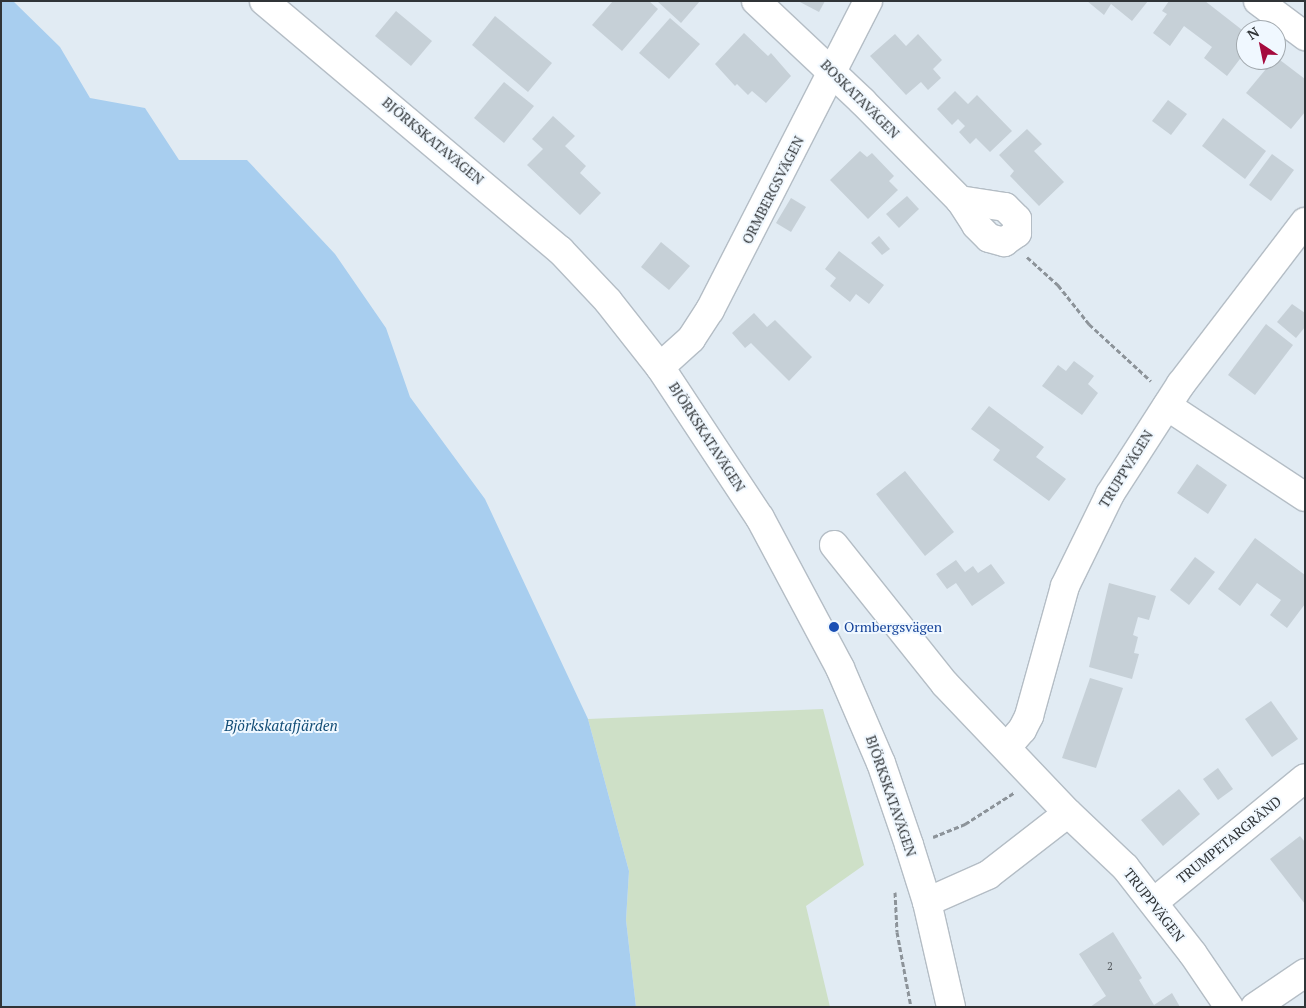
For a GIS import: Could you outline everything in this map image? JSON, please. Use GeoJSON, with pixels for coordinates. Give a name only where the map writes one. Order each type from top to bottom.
{"type":"FeatureCollection","features":[{"type":"Feature","properties":{"kind":"street","name":"BJÖRKSKATAVÄGEN"},"geometry":{"type":"LineString","coordinates":[[264,1],[560,250],[608,302],[660,367],[760,518],[806,600],[869,732],[927,902],[951,1007]]}},
{"type":"Feature","properties":{"kind":"street","name":"BOSKATAVÄGEN"},"geometry":{"type":"LineString","coordinates":[[756,1],[833,74],[960,200],[999,205],[1010,210],[1018,226],[1014,238],[1004,242]]}},
{"type":"Feature","properties":{"kind":"street","name":"ORMBERGSVÄGEN"},"geometry":{"type":"LineString","coordinates":[[660,367],[691,339],[710,310],[833,74],[868,1]]}},
{"type":"Feature","properties":{"kind":"street"},"geometry":{"type":"LineString","coordinates":[[1258,1],[1305,36]]}},
{"type":"Feature","properties":{"kind":"street","name":"TRUPPVÄGEN"},"geometry":{"type":"LineString","coordinates":[[1007,747],[1022,730],[1029,716],[1054,621],[1083,544],[1110,494],[1167,406],[1246,296],[1305,222]]}},
{"type":"Feature","properties":{"kind":"street"},"geometry":{"type":"LineString","coordinates":[[1167,406],[1305,497]]}},
{"type":"Feature","properties":{"kind":"street","name":"TRUPPVÄGEN"},"geometry":{"type":"LineString","coordinates":[[834,544],[945,684],[1068,813],[1110,851],[1154,902],[1229,1007]]}},
{"type":"Feature","properties":{"kind":"street","name":"TRUMPETARGRÄND"},"geometry":{"type":"LineString","coordinates":[[1154,902],[1305,778]]}},
{"type":"Feature","properties":{"kind":"street"},"geometry":{"type":"LineString","coordinates":[[927,902],[988,875],[1068,813]]}},
{"type":"Feature","properties":{"kind":"street"},"geometry":{"type":"LineString","coordinates":[[1254,1007],[1305,973]]}},
{"type":"Feature","properties":{"kind":"path"},"geometry":{"type":"LineString","coordinates":[[1004,242],[1021,251],[1058,286],[1089,324],[1164,392],[1167,406]]}},
{"type":"Feature","properties":{"kind":"path"},"geometry":{"type":"LineString","coordinates":[[909,845],[965,824],[1034,777]]}},
{"type":"Feature","properties":{"kind":"path"},"geometry":{"type":"LineString","coordinates":[[895,883],[897,932],[911,1007]]}},
{"type":"Feature","properties":{"kind":"green space"},"geometry":{"type":"Polygon","coordinates":[[[823,709],[864,865],[806,906],[830,1007],[636,1007],[626,920],[629,871],[588,719],[823,709]]]}},
{"type":"Feature","properties":{"kind":"water","name":"Björkskatafjärden"},"geometry":{"type":"Polygon","coordinates":[[[1,1],[13,1],[60,47],[90,98],[145,108],[179,160],[247,160],[335,254],[386,328],[410,397],[485,499],[588,719],[629,871],[626,920],[636,1007],[1,1007],[1,1]]]}},
{"type":"Feature","properties":{"kind":"building"},"geometry":{"type":"Polygon","coordinates":[[[613,1],[649,1],[658,9],[622,51],[592,25],[613,1]]]}},
{"type":"Feature","properties":{"kind":"building"},"geometry":{"type":"Polygon","coordinates":[[[657,1],[700,1],[681,23],[657,1]]]}},
{"type":"Feature","properties":{"kind":"building"},"geometry":{"type":"Polygon","coordinates":[[[798,1],[825,1],[819,12],[798,1]]]}},
{"type":"Feature","properties":{"kind":"building"},"geometry":{"type":"Polygon","coordinates":[[[1087,1],[1148,1],[1132,21],[1111,4],[1104,15],[1087,1]]]}},
{"type":"Feature","properties":{"kind":"building"},"geometry":{"type":"Polygon","coordinates":[[[1169,1],[1205,1],[1236,25],[1236,64],[1227,76],[1204,58],[1212,47],[1184,26],[1170,46],[1153,33],[1167,14],[1162,11],[1169,1]]]}},
{"type":"Feature","properties":{"kind":"building"},"geometry":{"type":"Polygon","coordinates":[[[396,11],[432,41],[411,66],[375,36],[396,11]]]}},
{"type":"Feature","properties":{"kind":"building"},"geometry":{"type":"Polygon","coordinates":[[[495,16],[552,63],[528,92],[472,45],[495,16]]]}},
{"type":"Feature","properties":{"kind":"building"},"geometry":{"type":"Polygon","coordinates":[[[670,18],[700,44],[669,79],[639,53],[670,18]]]}},
{"type":"Feature","properties":{"kind":"building"},"geometry":{"type":"Polygon","coordinates":[[[744,33],[768,56],[771,53],[791,76],[766,103],[752,91],[748,95],[737,84],[735,86],[715,64],[744,33]]]}},
{"type":"Feature","properties":{"kind":"building"},"geometry":{"type":"Polygon","coordinates":[[[895,34],[906,46],[918,34],[942,60],[933,69],[941,78],[928,90],[921,82],[906,95],[870,56],[895,34]]]}},
{"type":"Feature","properties":{"kind":"building"},"geometry":{"type":"Polygon","coordinates":[[[1286,65],[1305,79],[1305,112],[1291,129],[1246,93],[1265,70],[1286,70],[1286,65]]]}},
{"type":"Feature","properties":{"kind":"building"},"geometry":{"type":"Polygon","coordinates":[[[504,82],[534,106],[504,143],[474,118],[504,82]]]}},
{"type":"Feature","properties":{"kind":"building"},"geometry":{"type":"Polygon","coordinates":[[[955,91],[968,104],[977,95],[1012,131],[990,152],[976,138],[970,144],[959,132],[965,126],[958,119],[952,125],[937,109],[955,91]]]}},
{"type":"Feature","properties":{"kind":"building"},"geometry":{"type":"Polygon","coordinates":[[[1168,100],[1187,114],[1171,135],[1152,121],[1168,100]]]}},
{"type":"Feature","properties":{"kind":"building"},"geometry":{"type":"Polygon","coordinates":[[[553,116],[575,136],[565,146],[586,166],[580,173],[601,193],[580,215],[527,165],[543,149],[532,139],[553,116]]]}},
{"type":"Feature","properties":{"kind":"building"},"geometry":{"type":"Polygon","coordinates":[[[1223,118],[1266,151],[1245,179],[1202,146],[1223,118]]]}},
{"type":"Feature","properties":{"kind":"building"},"geometry":{"type":"Polygon","coordinates":[[[1027,129],[1042,144],[1034,151],[1064,182],[1039,206],[1010,176],[1014,171],[999,155],[1027,129]]]}},
{"type":"Feature","properties":{"kind":"building"},"geometry":{"type":"Polygon","coordinates":[[[860,151],[867,157],[872,153],[894,176],[889,181],[898,190],[868,219],[830,180],[860,151]]]}},
{"type":"Feature","properties":{"kind":"building"},"geometry":{"type":"Polygon","coordinates":[[[1272,154],[1294,170],[1271,201],[1249,185],[1272,154]]]}},
{"type":"Feature","properties":{"kind":"building"},"geometry":{"type":"Polygon","coordinates":[[[907,196],[919,209],[899,228],[886,214],[907,196]]]}},
{"type":"Feature","properties":{"kind":"building"},"geometry":{"type":"Polygon","coordinates":[[[791,198],[806,207],[791,232],[776,223],[791,198]]]}},
{"type":"Feature","properties":{"kind":"building"},"geometry":{"type":"Polygon","coordinates":[[[879,236],[890,249],[882,255],[871,243],[879,236]]]}},
{"type":"Feature","properties":{"kind":"building"},"geometry":{"type":"Polygon","coordinates":[[[661,242],[690,266],[669,290],[641,267],[661,242]]]}},
{"type":"Feature","properties":{"kind":"building"},"geometry":{"type":"Polygon","coordinates":[[[839,251],[884,285],[869,304],[856,294],[850,302],[830,286],[836,278],[825,269],[839,251]]]}},
{"type":"Feature","properties":{"kind":"building"},"geometry":{"type":"Polygon","coordinates":[[[1292,304],[1305,313],[1305,327],[1296,338],[1277,322],[1292,304]]]}},
{"type":"Feature","properties":{"kind":"building"},"geometry":{"type":"Polygon","coordinates":[[[754,313],[767,327],[775,320],[812,357],[789,381],[751,343],[745,348],[732,333],[754,313]]]}},
{"type":"Feature","properties":{"kind":"building"},"geometry":{"type":"Polygon","coordinates":[[[1266,324],[1293,345],[1255,395],[1228,375],[1266,324]]]}},
{"type":"Feature","properties":{"kind":"building"},"geometry":{"type":"Polygon","coordinates":[[[1074,361],[1094,376],[1088,384],[1098,393],[1082,415],[1042,386],[1058,365],[1066,371],[1074,361]]]}},
{"type":"Feature","properties":{"kind":"building"},"geometry":{"type":"Polygon","coordinates":[[[989,406],[1044,447],[1036,457],[1066,479],[1049,501],[993,460],[1000,450],[971,429],[989,406]]]}},
{"type":"Feature","properties":{"kind":"building"},"geometry":{"type":"Polygon","coordinates":[[[1197,464],[1227,485],[1208,514],[1177,493],[1197,464]]]}},
{"type":"Feature","properties":{"kind":"building"},"geometry":{"type":"Polygon","coordinates":[[[905,471],[954,532],[925,556],[876,494],[905,471]]]}},
{"type":"Feature","properties":{"kind":"building"},"geometry":{"type":"Polygon","coordinates":[[[1255,538],[1305,575],[1305,604],[1287,628],[1270,615],[1281,600],[1257,583],[1240,606],[1218,589],[1255,538]]]}},
{"type":"Feature","properties":{"kind":"building"},"geometry":{"type":"Polygon","coordinates":[[[1195,557],[1215,572],[1189,605],[1170,590],[1195,557]]]}},
{"type":"Feature","properties":{"kind":"building"},"geometry":{"type":"Polygon","coordinates":[[[956,560],[965,572],[973,566],[978,573],[991,564],[1005,583],[972,606],[956,583],[947,589],[936,574],[956,560]]]}},
{"type":"Feature","properties":{"kind":"building"},"geometry":{"type":"Polygon","coordinates":[[[1109,583],[1156,596],[1149,620],[1138,617],[1133,635],[1138,637],[1134,653],[1139,654],[1132,679],[1089,667],[1109,583]]]}},
{"type":"Feature","properties":{"kind":"building"},"geometry":{"type":"Polygon","coordinates":[[[1090,678],[1123,688],[1096,768],[1062,758],[1090,678]]]}},
{"type":"Feature","properties":{"kind":"building"},"geometry":{"type":"Polygon","coordinates":[[[1271,701],[1298,739],[1272,757],[1245,719],[1271,701]]]}},
{"type":"Feature","properties":{"kind":"building"},"geometry":{"type":"Polygon","coordinates":[[[1218,768],[1233,789],[1218,800],[1203,779],[1218,768]]]}},
{"type":"Feature","properties":{"kind":"building"},"geometry":{"type":"Polygon","coordinates":[[[1179,789],[1200,814],[1163,846],[1141,820],[1179,789]]]}},
{"type":"Feature","properties":{"kind":"building"},"geometry":{"type":"Polygon","coordinates":[[[1300,836],[1305,842],[1305,904],[1270,859],[1300,836]]]}},
{"type":"Feature","properties":{"kind":"building"},"geometry":{"type":"Polygon","coordinates":[[[1113,932],[1142,978],[1139,980],[1154,1005],[1172,993],[1180,1007],[1090,1007],[1106,996],[1079,954],[1113,932]]]}},
{"type":"Feature","properties":{"kind":"place","name":"Ormbergsvägen"},"geometry":{"type":"Point","coordinates":[834,627]}}]}
